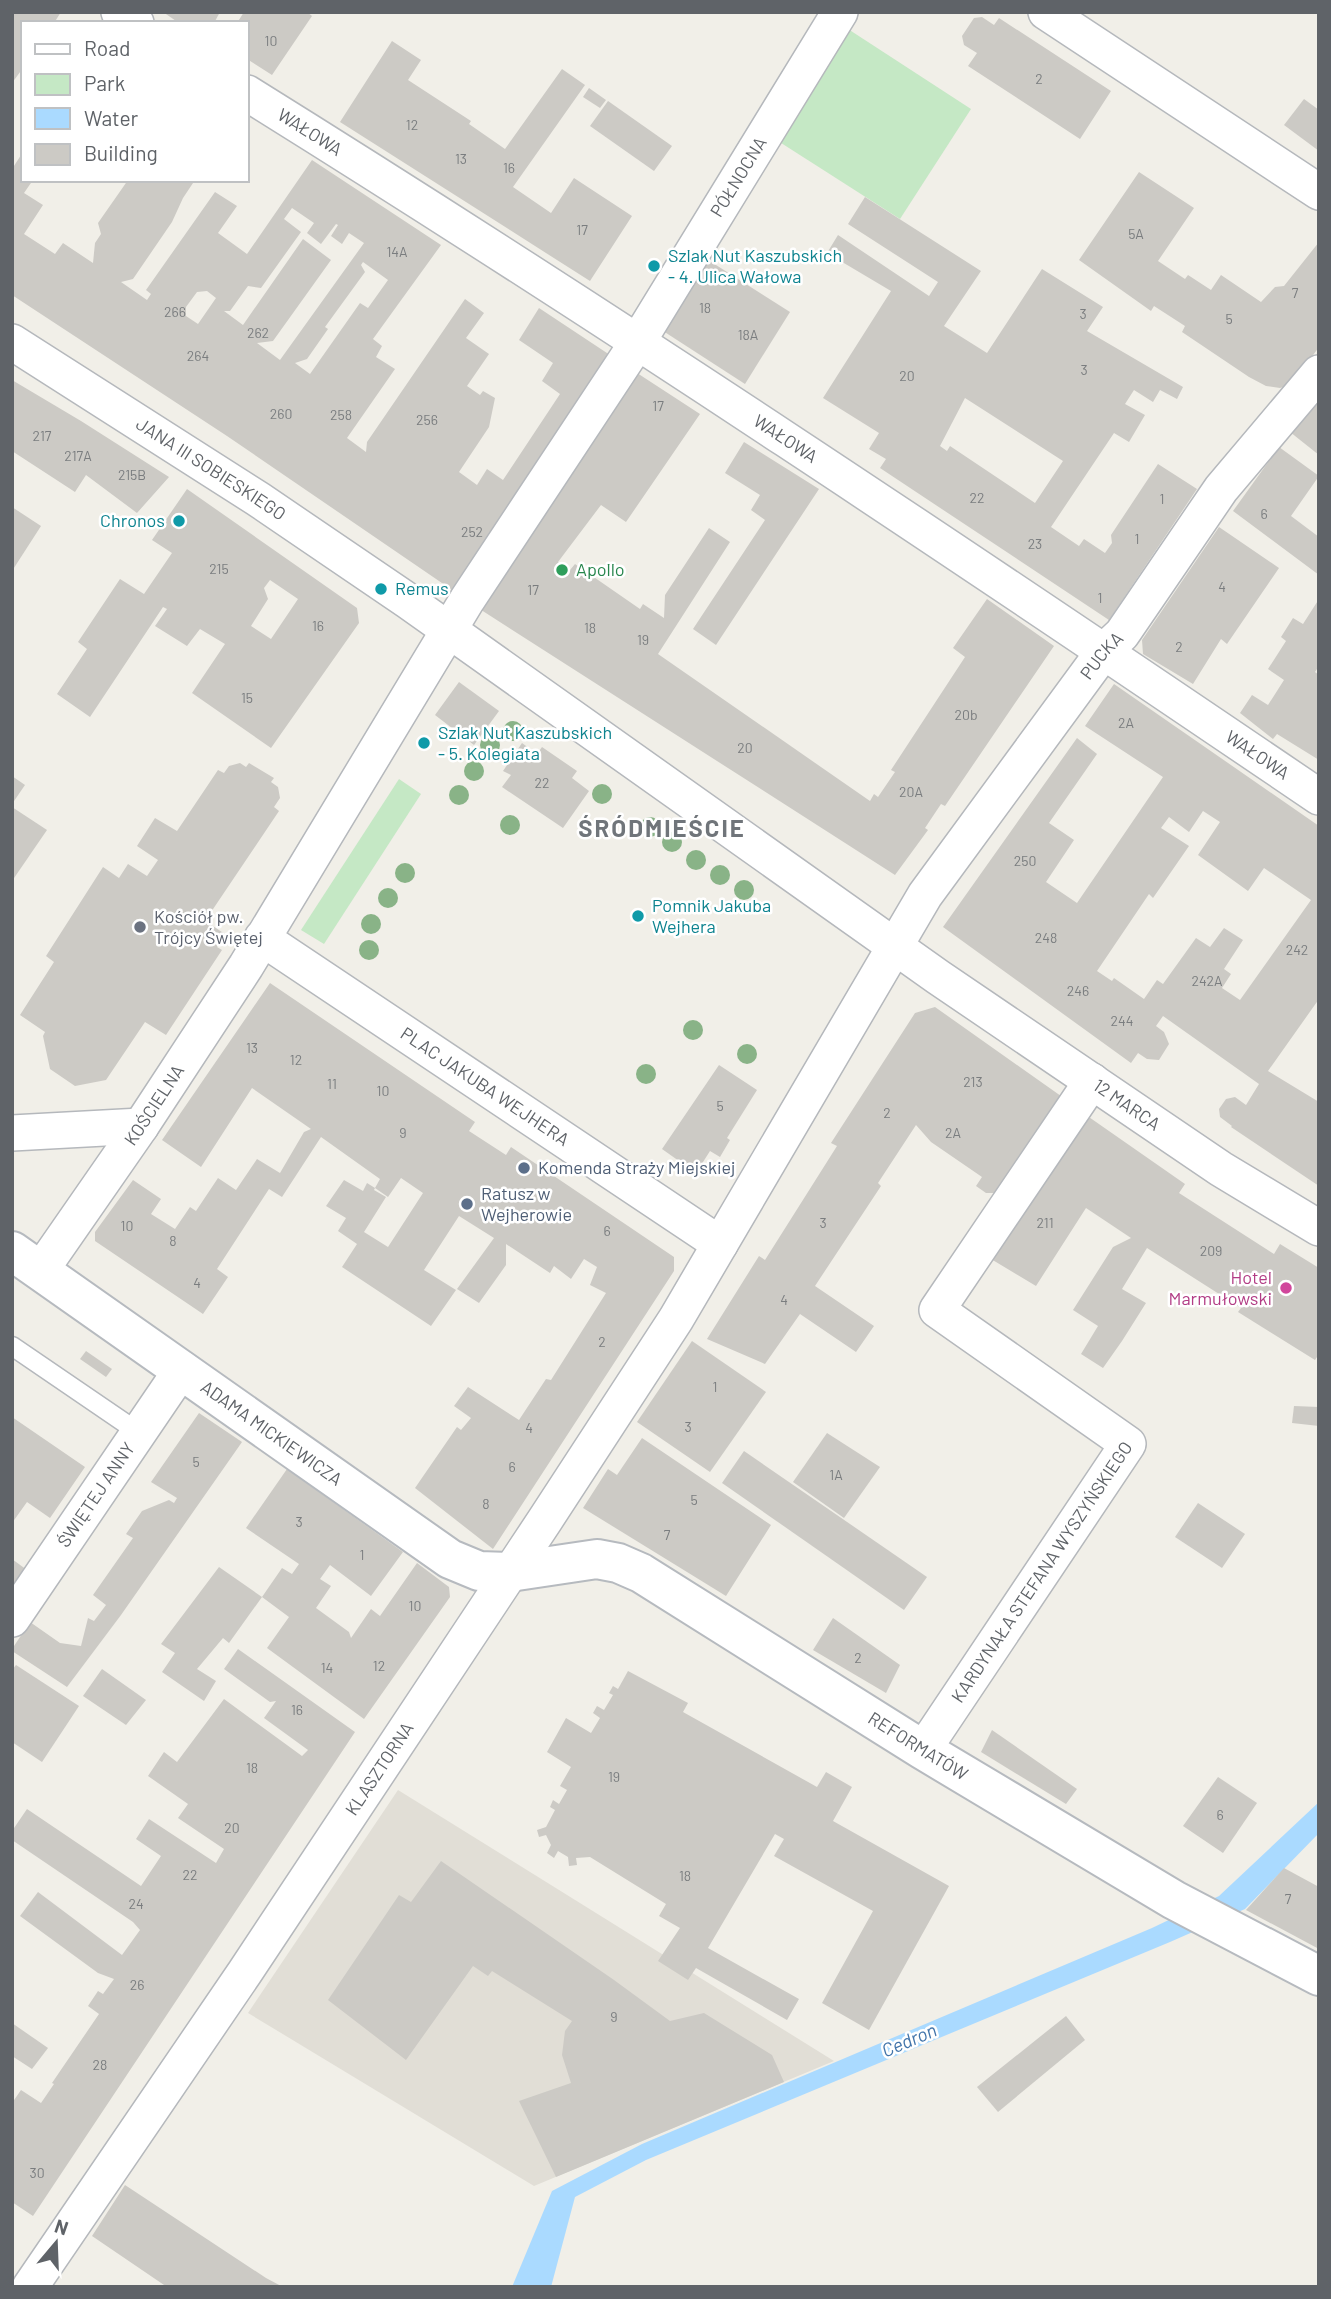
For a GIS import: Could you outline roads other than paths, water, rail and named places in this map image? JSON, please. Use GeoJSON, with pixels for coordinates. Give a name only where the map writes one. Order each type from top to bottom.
{"type":"FeatureCollection","features":[{"type":"Feature","properties":{"kind":"street","name":"PÓŁNOCNA"},"geometry":{"type":"LineString","coordinates":[[449,631],[637,343],[840,12]]}},
{"type":"Feature","properties":{"kind":"street"},"geometry":{"type":"LineString","coordinates":[[1046,12],[1319,192]]}},
{"type":"Feature","properties":{"kind":"street","name":"WAŁOWA"},"geometry":{"type":"LineString","coordinates":[[248,94],[637,343],[1104,651],[1319,797]]}},
{"type":"Feature","properties":{"kind":"street","name":"JANA III SOBIESKIEGO"},"geometry":{"type":"LineString","coordinates":[[12,342],[236,485],[449,631]]}},
{"type":"Feature","properties":{"kind":"street","name":"PUCKA"},"geometry":{"type":"LineString","coordinates":[[894,947],[925,895],[1104,651],[1122,634],[1221,489],[1319,373]]}},
{"type":"Feature","properties":{"kind":"street"},"geometry":{"type":"LineString","coordinates":[[262,939],[449,631],[894,947],[720,1244]]}},
{"type":"Feature","properties":{"kind":"street","name":"KOŚCIELNA"},"geometry":{"type":"LineString","coordinates":[[27,1261],[141,1126],[262,939]]}},
{"type":"Feature","properties":{"kind":"street","name":"PLAC JAKUBA WEJHERA"},"geometry":{"type":"LineString","coordinates":[[262,939],[720,1244]]}},
{"type":"Feature","properties":{"kind":"street","name":"12 MARCA"},"geometry":{"type":"LineString","coordinates":[[894,947],[938,977],[1083,1094],[1221,1168],[1319,1228]]}},
{"type":"Feature","properties":{"kind":"street","name":"KARDYNAŁA STEFANA WYSZYŃSKIEGO"},"geometry":{"type":"LineString","coordinates":[[923,1750],[1128,1444],[937,1310],[1083,1094]]}},
{"type":"Feature","properties":{"kind":"street"},"geometry":{"type":"LineString","coordinates":[[12,1133],[141,1126]]}},
{"type":"Feature","properties":{"kind":"street","name":"KLASZTORNA"},"geometry":{"type":"LineString","coordinates":[[30,2287],[245,1972],[510,1572],[676,1319],[720,1244]]}},
{"type":"Feature","properties":{"kind":"street","name":"ADAMA MICKIEWICZA"},"geometry":{"type":"LineString","coordinates":[[27,1261],[450,1559],[479,1570],[510,1572]]}},
{"type":"Feature","properties":{"kind":"street","name":"ŚWIĘTEJ ANNY"},"geometry":{"type":"LineString","coordinates":[[12,1619],[182,1369]]}},
{"type":"Feature","properties":{"kind":"street","name":"REFORMATÓW"},"geometry":{"type":"LineString","coordinates":[[510,1572],[597,1559],[618,1563],[641,1573],[923,1750],[1174,1900],[1217,1925],[1319,1976]]}},
{"type":"Feature","properties":{"kind":"lane"},"geometry":{"type":"LineString","coordinates":[[12,1346],[138,1432]]}},
{"type":"Feature","properties":{"kind":"water","name":"Cedron"},"geometry":{"type":"Polygon","coordinates":[[[1319,1802],[1319,1833],[1245,1909],[646,2160],[575,2197],[551,2287],[512,2287],[552,2191],[642,2144],[1152,1928],[1219,1896],[1319,1802]]]}},
{"type":"Feature","properties":{"kind":"place","name":"Szlak Nut Kaszubskich - 4. Ulica Wałowa"},"geometry":{"type":"Point","coordinates":[654,266]}},
{"type":"Feature","properties":{"kind":"place","name":"Chronos"},"geometry":{"type":"Point","coordinates":[179,521]}},
{"type":"Feature","properties":{"kind":"place","name":"Apollo"},"geometry":{"type":"Point","coordinates":[562,570]}},
{"type":"Feature","properties":{"kind":"place","name":"Remus"},"geometry":{"type":"Point","coordinates":[381,589]}},
{"type":"Feature","properties":{"kind":"place","name":"Szlak Nut Kaszubskich - 5. Kolegiata"},"geometry":{"type":"Point","coordinates":[424,743]}},
{"type":"Feature","properties":{"kind":"place","name":"Pomnik Jakuba Wejhera"},"geometry":{"type":"Point","coordinates":[638,916]}},
{"type":"Feature","properties":{"kind":"place","name":"Kościół pw. Trójcy Świętej"},"geometry":{"type":"Point","coordinates":[140,927]}},
{"type":"Feature","properties":{"kind":"place","name":"Komenda Straży Miejskiej"},"geometry":{"type":"Point","coordinates":[524,1168]}},
{"type":"Feature","properties":{"kind":"place","name":"Ratusz w Wejherowie"},"geometry":{"type":"Point","coordinates":[467,1204]}},
{"type":"Feature","properties":{"kind":"place","name":"Hotel Marmułowski"},"geometry":{"type":"Point","coordinates":[1286,1288]}},
{"type":"Feature","properties":{"kind":"district","name":"ŚRÓDMIEŚCIE"},"geometry":{"type":"Point","coordinates":[662,829]}}]}
